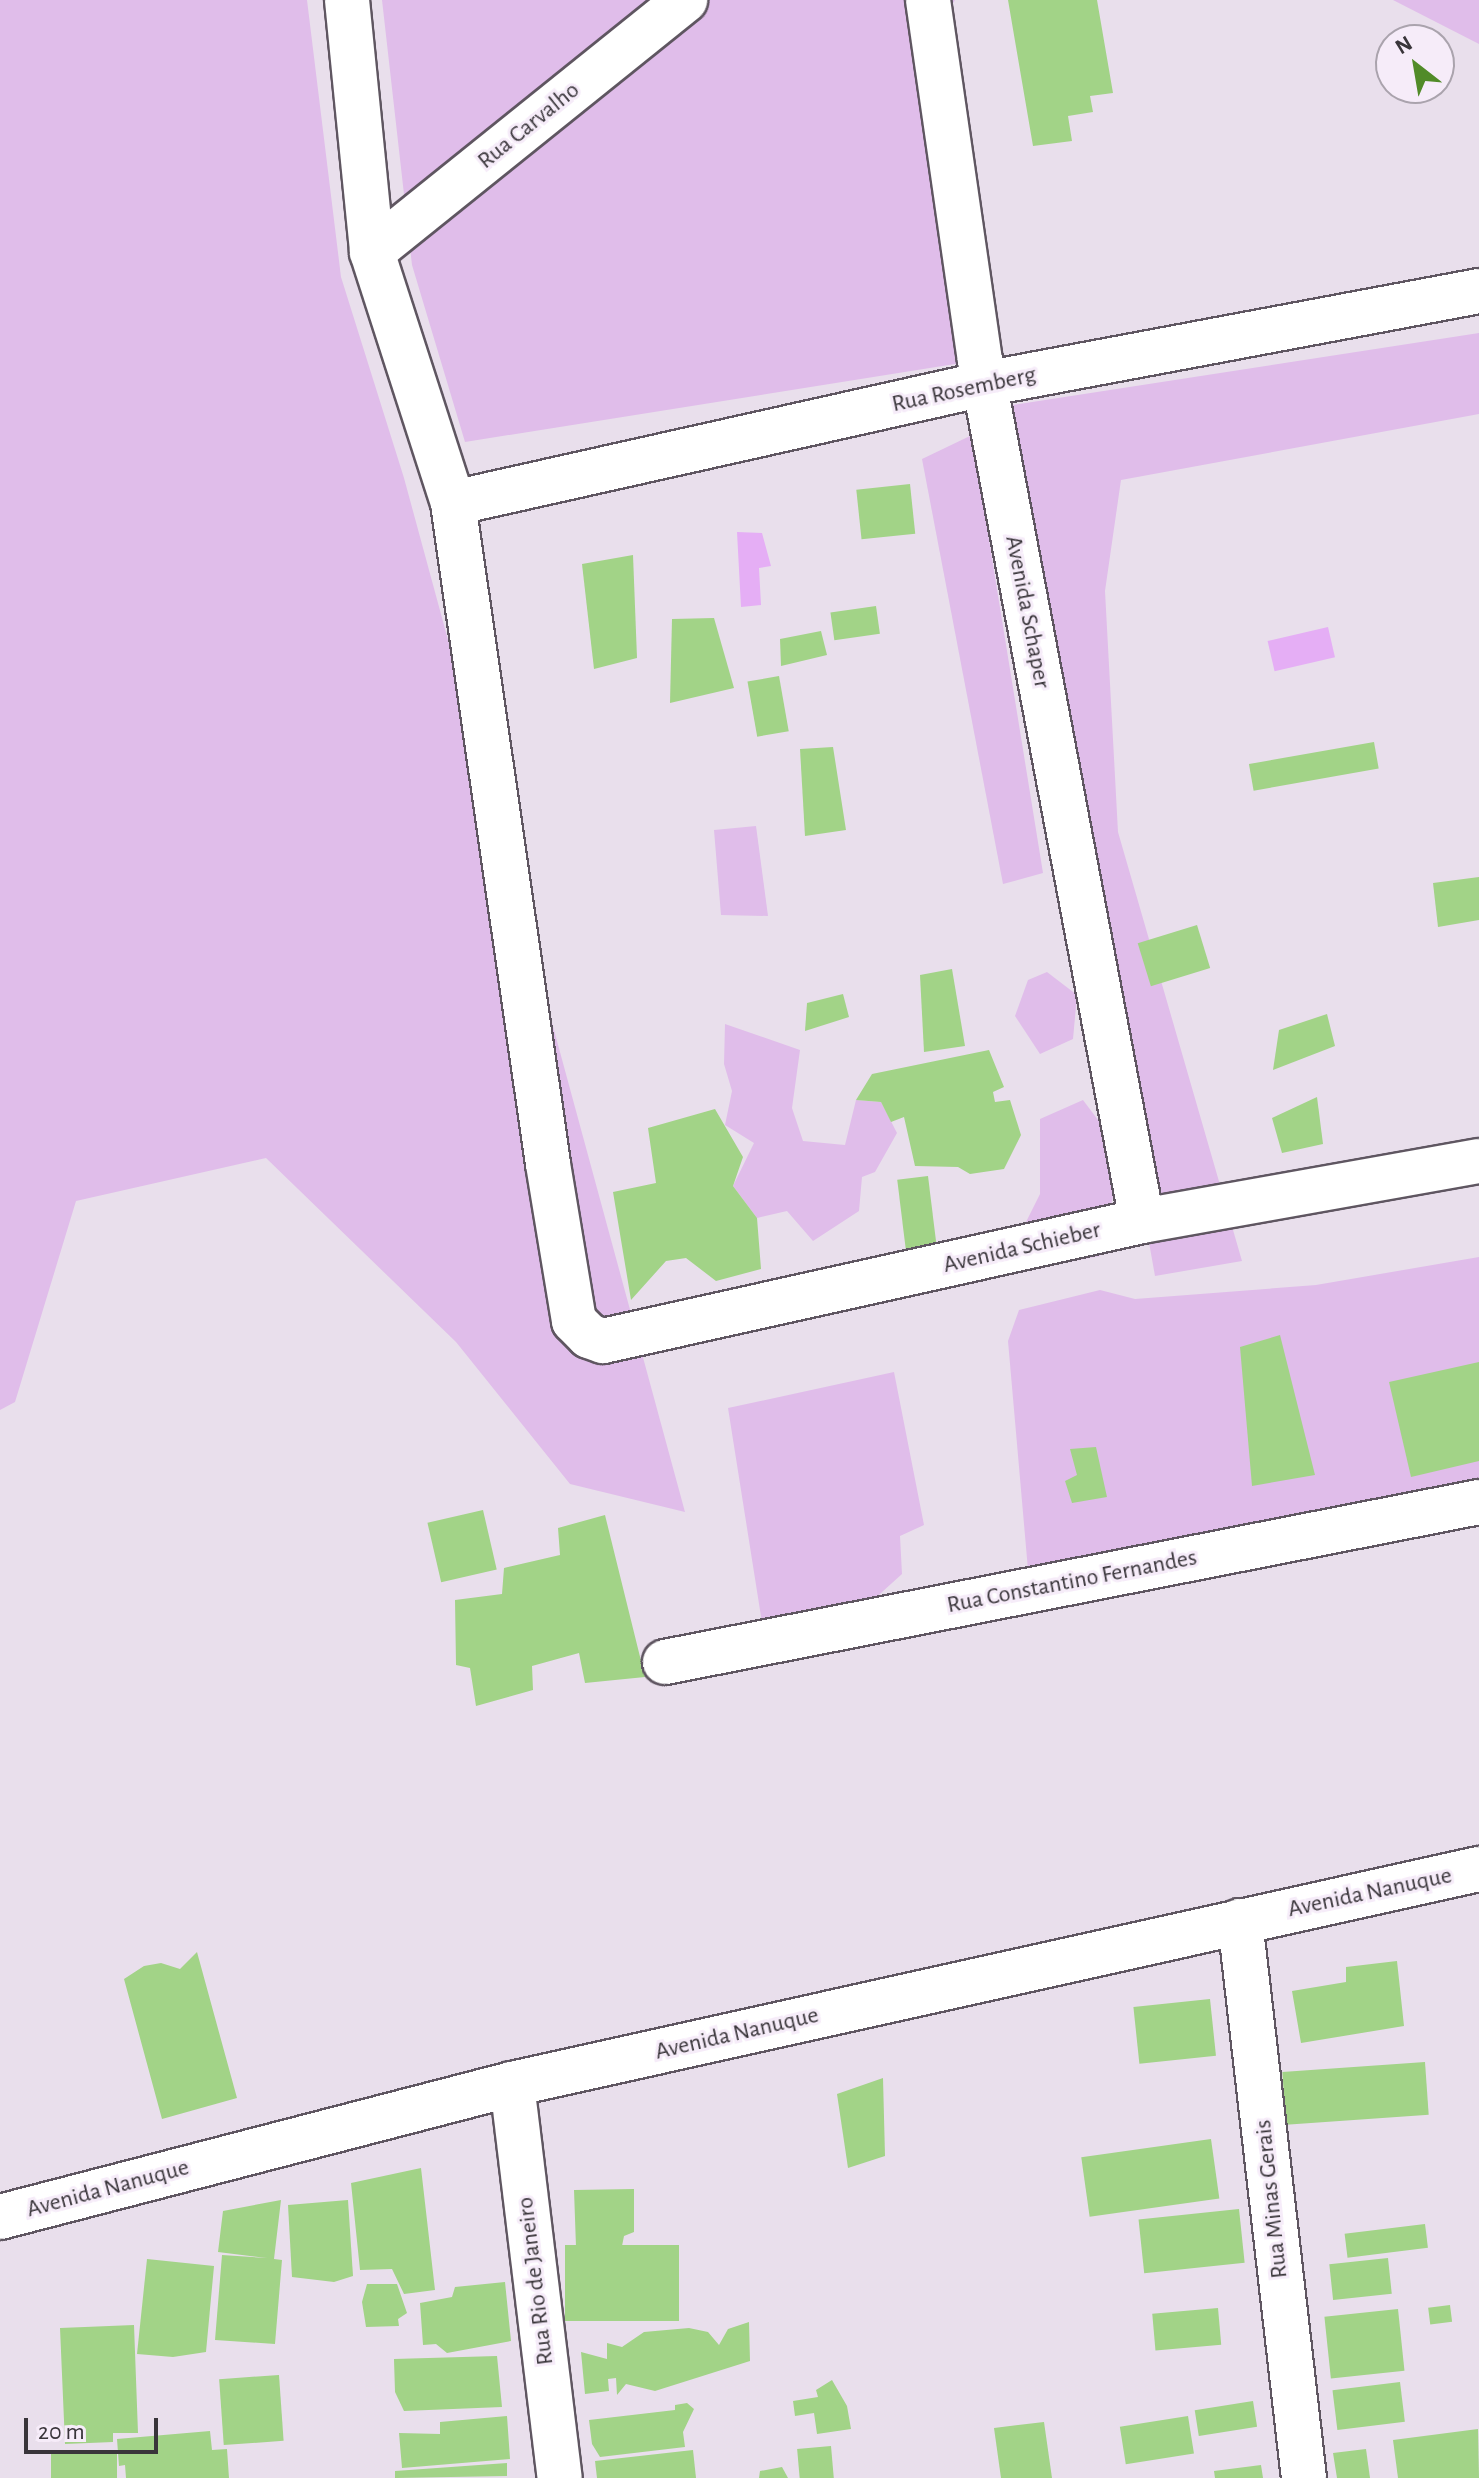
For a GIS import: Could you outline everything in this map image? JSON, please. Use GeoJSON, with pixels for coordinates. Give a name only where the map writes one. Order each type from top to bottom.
{"type":"FeatureCollection","features":[{"type":"Feature","properties":{"kind":"street"},"geometry":{"type":"LineString","coordinates":[[347,0],[372,252],[453,503]]}},
{"type":"Feature","properties":{"kind":"street","name":"Rua Carvalho"},"geometry":{"type":"LineString","coordinates":[[372,252],[685,0]]}},
{"type":"Feature","properties":{"kind":"street","name":"Avenida Schaper"},"geometry":{"type":"LineString","coordinates":[[928,0],[984,384],[1142,1221]]}},
{"type":"Feature","properties":{"kind":"street","name":"Rua Rosemberg"},"geometry":{"type":"LineString","coordinates":[[453,503],[984,384],[1479,291]]}},
{"type":"Feature","properties":{"kind":"street","name":"Avenida Schieber"},"geometry":{"type":"LineString","coordinates":[[453,503],[574,1321],[589,1336],[603,1341],[1142,1221],[1479,1161]]}},
{"type":"Feature","properties":{"kind":"street","name":"Rua Constantino Fernandes"},"geometry":{"type":"LineString","coordinates":[[665,1662],[1479,1502]]}},
{"type":"Feature","properties":{"kind":"street","name":"Avenida Nanuque"},"geometry":{"type":"LineString","coordinates":[[0,2217],[512,2084],[1479,1869]]}},
{"type":"Feature","properties":{"kind":"street","name":"Rua Minas Gerais"},"geometry":{"type":"LineString","coordinates":[[1240,1921],[1304,2478]]}},
{"type":"Feature","properties":{"kind":"street","name":"Rua Rio de Janeiro"},"geometry":{"type":"LineString","coordinates":[[512,2084],[560,2478]]}},
{"type":"Feature","properties":{"kind":"shaded area"},"geometry":{"type":"Polygon","coordinates":[[[0,0],[307,0],[341,277],[404,478],[685,1512],[570,1484],[456,1342],[266,1158],[76,1201],[15,1402],[0,1410],[0,0]]]}},
{"type":"Feature","properties":{"kind":"shaded area"},"geometry":{"type":"Polygon","coordinates":[[[382,0],[955,0],[950,8],[980,360],[465,442],[412,265],[382,0]]]}},
{"type":"Feature","properties":{"kind":"shaded area"},"geometry":{"type":"Polygon","coordinates":[[[1393,0],[1479,0],[1479,44],[1455,32],[1455,24],[1440,24],[1393,0]]]}},
{"type":"Feature","properties":{"kind":"shaded area"},"geometry":{"type":"Polygon","coordinates":[[[1479,333],[1479,414],[1121,480],[1105,591],[1118,832],[1242,1261],[1155,1276],[1000,407],[1479,333]]]}},
{"type":"Feature","properties":{"kind":"shaded area"},"geometry":{"type":"Polygon","coordinates":[[[972,435],[1043,873],[1003,884],[922,459],[972,435]]]}},
{"type":"Feature","properties":{"kind":"shaded area"},"geometry":{"type":"Polygon","coordinates":[[[737,532],[762,533],[771,566],[759,568],[761,605],[741,607],[737,532]]]}},
{"type":"Feature","properties":{"kind":"shaded area"},"geometry":{"type":"Polygon","coordinates":[[[1328,627],[1335,657],[1275,671],[1268,641],[1328,627]]]}},
{"type":"Feature","properties":{"kind":"shaded area"},"geometry":{"type":"Polygon","coordinates":[[[756,826],[768,916],[721,915],[714,830],[756,826]]]}},
{"type":"Feature","properties":{"kind":"shaded area"},"geometry":{"type":"Polygon","coordinates":[[[1047,972],[1077,995],[1073,1039],[1040,1054],[1015,1016],[1028,980],[1047,972]]]}},
{"type":"Feature","properties":{"kind":"shaded area"},"geometry":{"type":"Polygon","coordinates":[[[725,1024],[800,1050],[792,1108],[803,1141],[845,1145],[856,1100],[881,1102],[897,1133],[875,1172],[862,1177],[859,1211],[813,1241],[787,1211],[757,1218],[733,1186],[754,1143],[725,1125],[732,1091],[724,1064],[725,1024]]]}},
{"type":"Feature","properties":{"kind":"shaded area"},"geometry":{"type":"Polygon","coordinates":[[[1083,1100],[1104,1128],[1114,1191],[1100,1256],[1031,1269],[1024,1226],[1040,1194],[1040,1119],[1083,1100]]]}},
{"type":"Feature","properties":{"kind":"shaded area"},"geometry":{"type":"Polygon","coordinates":[[[1479,1257],[1479,1486],[1028,1570],[1008,1341],[1019,1310],[1100,1290],[1135,1299],[1316,1285],[1479,1257]]]}},
{"type":"Feature","properties":{"kind":"shaded area"},"geometry":{"type":"Polygon","coordinates":[[[894,1372],[924,1525],[900,1536],[902,1574],[861,1611],[763,1629],[728,1408],[894,1372]]]}},
{"type":"Feature","properties":{"kind":"building"},"geometry":{"type":"Polygon","coordinates":[[[1008,0],[1097,0],[1113,93],[1090,96],[1093,112],[1068,116],[1072,141],[1033,146],[1008,0]]]}},
{"type":"Feature","properties":{"kind":"building"},"geometry":{"type":"Polygon","coordinates":[[[910,484],[915,534],[862,539],[856,490],[910,484]]]}},
{"type":"Feature","properties":{"kind":"building"},"geometry":{"type":"Polygon","coordinates":[[[633,555],[637,658],[594,669],[582,564],[633,555]]]}},
{"type":"Feature","properties":{"kind":"building"},"geometry":{"type":"Polygon","coordinates":[[[876,606],[880,634],[834,640],[830,612],[876,606]]]}},
{"type":"Feature","properties":{"kind":"building"},"geometry":{"type":"Polygon","coordinates":[[[714,618],[734,688],[670,703],[672,619],[714,618]]]}},
{"type":"Feature","properties":{"kind":"building"},"geometry":{"type":"Polygon","coordinates":[[[821,631],[827,655],[781,666],[780,639],[821,631]]]}},
{"type":"Feature","properties":{"kind":"building"},"geometry":{"type":"Polygon","coordinates":[[[779,676],[789,731],[757,737],[747,682],[779,676]]]}},
{"type":"Feature","properties":{"kind":"building"},"geometry":{"type":"Polygon","coordinates":[[[1374,742],[1379,769],[1254,791],[1249,764],[1374,742]]]}},
{"type":"Feature","properties":{"kind":"building"},"geometry":{"type":"Polygon","coordinates":[[[833,747],[846,830],[805,836],[800,749],[833,747]]]}},
{"type":"Feature","properties":{"kind":"building"},"geometry":{"type":"Polygon","coordinates":[[[1479,877],[1479,920],[1438,927],[1433,883],[1479,877]]]}},
{"type":"Feature","properties":{"kind":"building"},"geometry":{"type":"Polygon","coordinates":[[[1197,925],[1210,968],[1151,986],[1138,943],[1197,925]]]}},
{"type":"Feature","properties":{"kind":"building"},"geometry":{"type":"Polygon","coordinates":[[[952,969],[965,1046],[924,1052],[920,975],[952,969]]]}},
{"type":"Feature","properties":{"kind":"building"},"geometry":{"type":"Polygon","coordinates":[[[843,994],[849,1017],[805,1031],[807,1003],[843,994]]]}},
{"type":"Feature","properties":{"kind":"building"},"geometry":{"type":"Polygon","coordinates":[[[1327,1014],[1335,1046],[1273,1070],[1279,1030],[1327,1014]]]}},
{"type":"Feature","properties":{"kind":"building"},"geometry":{"type":"Polygon","coordinates":[[[989,1050],[1004,1087],[993,1092],[995,1102],[1010,1100],[1021,1135],[1004,1169],[970,1174],[958,1167],[915,1166],[904,1117],[891,1122],[881,1102],[856,1100],[872,1074],[989,1050]]]}},
{"type":"Feature","properties":{"kind":"building"},"geometry":{"type":"Polygon","coordinates":[[[1317,1097],[1323,1144],[1282,1153],[1272,1118],[1317,1097]]]}},
{"type":"Feature","properties":{"kind":"building"},"geometry":{"type":"Polygon","coordinates":[[[715,1109],[743,1157],[733,1186],[757,1218],[761,1269],[716,1281],[686,1258],[666,1261],[631,1300],[613,1192],[656,1183],[648,1128],[715,1109]]]}},
{"type":"Feature","properties":{"kind":"building"},"geometry":{"type":"Polygon","coordinates":[[[928,1176],[937,1246],[906,1250],[897,1180],[928,1176]]]}},
{"type":"Feature","properties":{"kind":"building"},"geometry":{"type":"Polygon","coordinates":[[[1280,1335],[1315,1475],[1252,1486],[1240,1347],[1280,1335]]]}},
{"type":"Feature","properties":{"kind":"building"},"geometry":{"type":"Polygon","coordinates":[[[1479,1362],[1479,1461],[1411,1477],[1389,1382],[1479,1362]]]}},
{"type":"Feature","properties":{"kind":"building"},"geometry":{"type":"Polygon","coordinates":[[[1096,1447],[1107,1497],[1072,1503],[1065,1481],[1077,1475],[1070,1449],[1096,1447]]]}},
{"type":"Feature","properties":{"kind":"building"},"geometry":{"type":"Polygon","coordinates":[[[483,1510],[497,1569],[441,1582],[427,1523],[483,1510]]]}},
{"type":"Feature","properties":{"kind":"building"},"geometry":{"type":"Polygon","coordinates":[[[605,1515],[645,1677],[585,1683],[579,1653],[532,1666],[533,1690],[476,1706],[470,1668],[456,1665],[455,1600],[502,1594],[504,1568],[560,1555],[558,1528],[605,1515]]]}},
{"type":"Feature","properties":{"kind":"building"},"geometry":{"type":"Polygon","coordinates":[[[197,1952],[237,2098],[162,2119],[124,1979],[144,1966],[161,1963],[180,1969],[197,1952]]]}},
{"type":"Feature","properties":{"kind":"building"},"geometry":{"type":"Polygon","coordinates":[[[1397,1961],[1404,2026],[1301,2043],[1292,1991],[1346,1982],[1346,1967],[1397,1961]]]}},
{"type":"Feature","properties":{"kind":"building"},"geometry":{"type":"Polygon","coordinates":[[[1210,1999],[1216,2056],[1139,2064],[1133,2007],[1210,1999]]]}},
{"type":"Feature","properties":{"kind":"building"},"geometry":{"type":"Polygon","coordinates":[[[1425,2062],[1429,2115],[1286,2125],[1282,2072],[1425,2062]]]}},
{"type":"Feature","properties":{"kind":"building"},"geometry":{"type":"Polygon","coordinates":[[[883,2078],[885,2156],[848,2168],[837,2094],[883,2078]]]}},
{"type":"Feature","properties":{"kind":"building"},"geometry":{"type":"Polygon","coordinates":[[[1211,2139],[1219,2198],[1090,2217],[1081,2157],[1211,2139]]]}},
{"type":"Feature","properties":{"kind":"building"},"geometry":{"type":"Polygon","coordinates":[[[421,2168],[435,2290],[404,2294],[392,2269],[360,2270],[351,2183],[421,2168]]]}},
{"type":"Feature","properties":{"kind":"building"},"geometry":{"type":"Polygon","coordinates":[[[634,2189],[634,2232],[624,2236],[622,2246],[576,2247],[574,2190],[634,2189]]]}},
{"type":"Feature","properties":{"kind":"building"},"geometry":{"type":"Polygon","coordinates":[[[281,2200],[274,2259],[282,2260],[275,2344],[215,2340],[222,2255],[267,2258],[218,2252],[223,2211],[281,2200]]]}},
{"type":"Feature","properties":{"kind":"building"},"geometry":{"type":"Polygon","coordinates":[[[348,2200],[353,2276],[334,2282],[292,2277],[288,2205],[348,2200]]]}},
{"type":"Feature","properties":{"kind":"building"},"geometry":{"type":"Polygon","coordinates":[[[1239,2209],[1245,2263],[1144,2273],[1139,2220],[1239,2209]]]}},
{"type":"Feature","properties":{"kind":"building"},"geometry":{"type":"Polygon","coordinates":[[[1425,2224],[1428,2248],[1348,2258],[1345,2234],[1425,2224]]]}},
{"type":"Feature","properties":{"kind":"building"},"geometry":{"type":"Polygon","coordinates":[[[565,2245],[679,2245],[679,2321],[565,2321],[565,2245]]]}},
{"type":"Feature","properties":{"kind":"building"},"geometry":{"type":"Polygon","coordinates":[[[1388,2258],[1392,2294],[1333,2300],[1329,2264],[1388,2258]]]}},
{"type":"Feature","properties":{"kind":"building"},"geometry":{"type":"Polygon","coordinates":[[[147,2259],[214,2266],[206,2352],[173,2357],[137,2354],[147,2259]]]}},
{"type":"Feature","properties":{"kind":"building"},"geometry":{"type":"Polygon","coordinates":[[[505,2282],[511,2341],[447,2353],[436,2344],[423,2345],[420,2303],[452,2297],[455,2287],[505,2282]]]}},
{"type":"Feature","properties":{"kind":"building"},"geometry":{"type":"Polygon","coordinates":[[[367,2284],[397,2284],[407,2313],[398,2319],[399,2326],[366,2327],[362,2302],[367,2284]]]}},
{"type":"Feature","properties":{"kind":"building"},"geometry":{"type":"Polygon","coordinates":[[[1450,2305],[1452,2322],[1430,2325],[1428,2308],[1450,2305]]]}},
{"type":"Feature","properties":{"kind":"building"},"geometry":{"type":"Polygon","coordinates":[[[1218,2308],[1221,2345],[1155,2351],[1152,2314],[1218,2308]]]}},
{"type":"Feature","properties":{"kind":"building"},"geometry":{"type":"Polygon","coordinates":[[[1398,2309],[1404,2371],[1331,2378],[1324,2317],[1398,2309]]]}},
{"type":"Feature","properties":{"kind":"building"},"geometry":{"type":"Polygon","coordinates":[[[749,2322],[750,2361],[655,2391],[626,2384],[617,2395],[616,2378],[608,2379],[609,2391],[585,2394],[581,2352],[607,2359],[607,2343],[622,2347],[644,2332],[689,2328],[708,2332],[719,2345],[728,2329],[749,2322]]]}},
{"type":"Feature","properties":{"kind":"building"},"geometry":{"type":"Polygon","coordinates":[[[134,2325],[138,2433],[113,2433],[113,2442],[65,2444],[60,2328],[134,2325]]]}},
{"type":"Feature","properties":{"kind":"building"},"geometry":{"type":"Polygon","coordinates":[[[497,2356],[502,2407],[404,2411],[395,2392],[394,2359],[497,2356]]]}},
{"type":"Feature","properties":{"kind":"building"},"geometry":{"type":"Polygon","coordinates":[[[279,2375],[284,2441],[224,2445],[219,2379],[279,2375]]]}},
{"type":"Feature","properties":{"kind":"building"},"geometry":{"type":"Polygon","coordinates":[[[832,2380],[847,2406],[851,2429],[817,2434],[814,2413],[795,2416],[793,2401],[818,2397],[816,2390],[832,2380]]]}},
{"type":"Feature","properties":{"kind":"building"},"geometry":{"type":"Polygon","coordinates":[[[1400,2382],[1405,2422],[1337,2430],[1333,2390],[1400,2382]]]}},
{"type":"Feature","properties":{"kind":"building"},"geometry":{"type":"Polygon","coordinates":[[[1253,2401],[1257,2427],[1199,2436],[1195,2410],[1253,2401]]]}},
{"type":"Feature","properties":{"kind":"building"},"geometry":{"type":"Polygon","coordinates":[[[687,2403],[694,2409],[683,2432],[685,2447],[600,2457],[592,2444],[589,2420],[675,2410],[675,2405],[687,2403]]]}},
{"type":"Feature","properties":{"kind":"building"},"geometry":{"type":"Polygon","coordinates":[[[507,2416],[510,2459],[402,2468],[399,2433],[440,2434],[440,2422],[507,2416]]]}},
{"type":"Feature","properties":{"kind":"building"},"geometry":{"type":"Polygon","coordinates":[[[1188,2416],[1194,2454],[1126,2464],[1120,2427],[1188,2416]]]}},
{"type":"Feature","properties":{"kind":"building"},"geometry":{"type":"Polygon","coordinates":[[[1044,2422],[1052,2478],[1001,2478],[994,2428],[1044,2422]]]}},
{"type":"Feature","properties":{"kind":"building"},"geometry":{"type":"Polygon","coordinates":[[[1478,2429],[1479,2478],[1398,2478],[1393,2440],[1478,2429]]]}},
{"type":"Feature","properties":{"kind":"building"},"geometry":{"type":"Polygon","coordinates":[[[210,2431],[212,2450],[227,2449],[229,2478],[126,2478],[125,2465],[119,2466],[117,2439],[210,2431]]]}},
{"type":"Feature","properties":{"kind":"building"},"geometry":{"type":"Polygon","coordinates":[[[831,2446],[834,2478],[800,2478],[797,2449],[831,2446]]]}},
{"type":"Feature","properties":{"kind":"building"},"geometry":{"type":"Polygon","coordinates":[[[1366,2449],[1370,2478],[1337,2478],[1333,2453],[1366,2449]]]}},
{"type":"Feature","properties":{"kind":"building"},"geometry":{"type":"Polygon","coordinates":[[[693,2450],[696,2478],[597,2478],[595,2461],[693,2450]]]}},
{"type":"Feature","properties":{"kind":"building"},"geometry":{"type":"Polygon","coordinates":[[[51,2453],[117,2453],[117,2478],[51,2478],[51,2453]]]}},
{"type":"Feature","properties":{"kind":"building"},"geometry":{"type":"Polygon","coordinates":[[[507,2463],[507,2476],[395,2478],[395,2471],[507,2463]]]}},
{"type":"Feature","properties":{"kind":"building"},"geometry":{"type":"Polygon","coordinates":[[[1261,2465],[1263,2478],[1215,2478],[1214,2471],[1261,2465]]]}},
{"type":"Feature","properties":{"kind":"building"},"geometry":{"type":"Polygon","coordinates":[[[782,2467],[788,2478],[759,2478],[760,2471],[782,2467]]]}}]}
